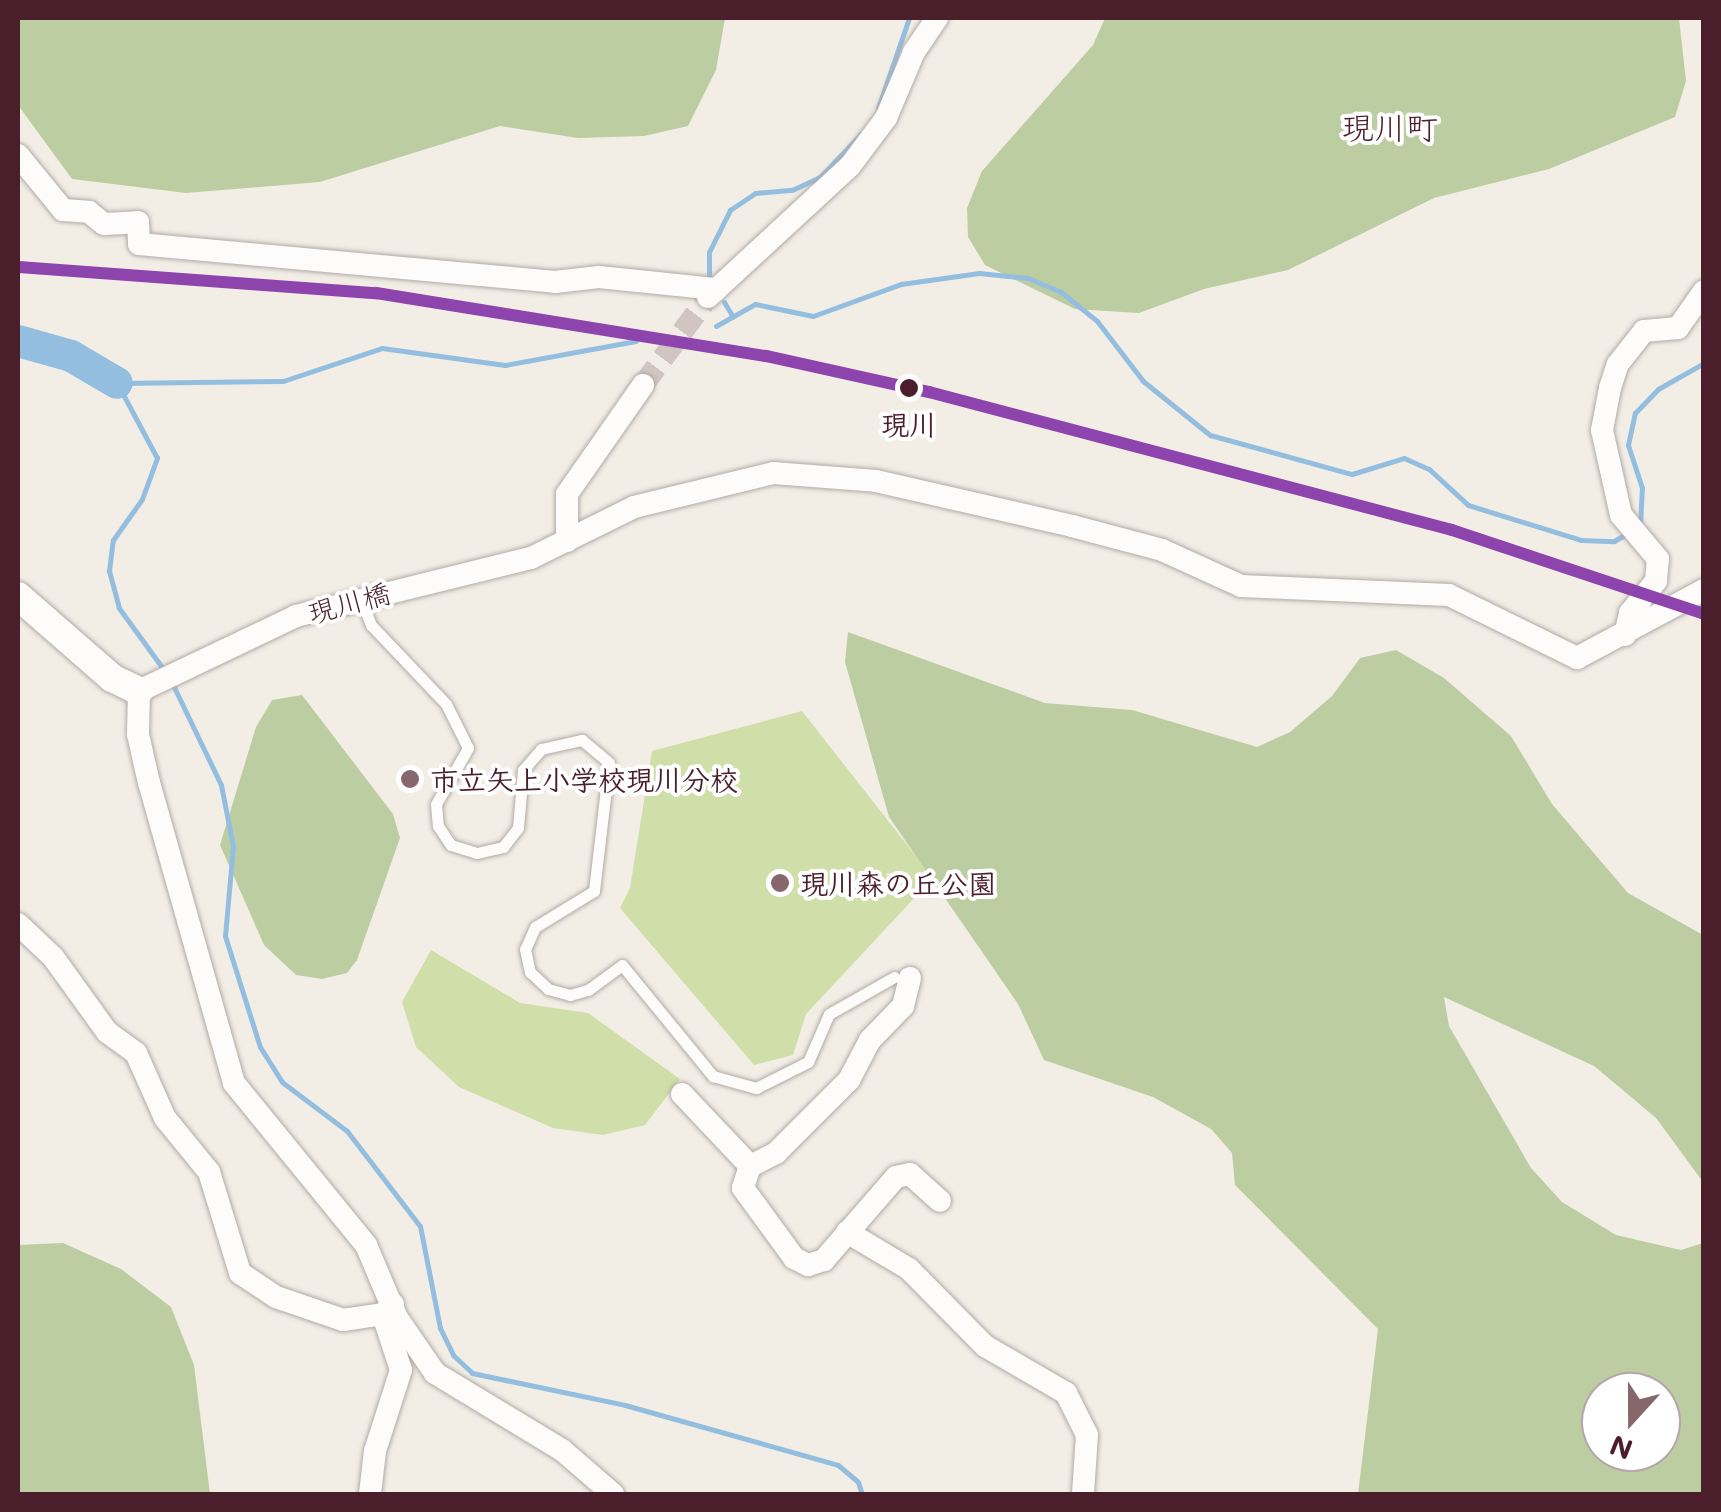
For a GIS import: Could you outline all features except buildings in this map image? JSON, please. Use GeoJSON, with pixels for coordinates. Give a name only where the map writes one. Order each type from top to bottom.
{"type":"FeatureCollection","features":[{"type":"Feature","properties":{"kind":"street"},"geometry":{"type":"LineString","coordinates":[[18,154],[63,210],[89,212],[104,224],[138,222],[140,244],[555,282],[599,277],[711,295],[850,166],[886,118],[914,52],[937,18]]}},
{"type":"Feature","properties":{"kind":"street"},"geometry":{"type":"LineString","coordinates":[[1625,636],[1630,613],[1656,581],[1658,558],[1625,520],[1602,430],[1610,388],[1618,364],[1644,331],[1678,328],[1704,291]]}},
{"type":"Feature","properties":{"kind":"street"},"geometry":{"type":"LineString","coordinates":[[568,540],[567,494],[642,385]]}},
{"type":"Feature","properties":{"kind":"street","name":"現川橋"},"geometry":{"type":"LineString","coordinates":[[146,687],[296,616],[531,558],[634,507],[773,473],[876,482],[1072,526],[1162,550],[1241,586],[1449,595],[1576,658],[1625,636]]}},
{"type":"Feature","properties":{"kind":"street"},"geometry":{"type":"LineString","coordinates":[[1625,636],[1704,590]]}},
{"type":"Feature","properties":{"kind":"street"},"geometry":{"type":"LineString","coordinates":[[18,596],[112,678],[146,687],[138,734],[234,1084],[366,1245],[395,1311],[436,1373],[562,1450],[613,1494]]}},
{"type":"Feature","properties":{"kind":"street"},"geometry":{"type":"LineString","coordinates":[[18,924],[53,957],[107,1032],[136,1053],[165,1118],[209,1172],[240,1273],[276,1297],[343,1320],[395,1311]]}},
{"type":"Feature","properties":{"kind":"street"},"geometry":{"type":"LineString","coordinates":[[902,977],[903,1006],[870,1040],[824,1110],[750,1166],[743,1188],[794,1258],[808,1265],[824,1260],[896,1177],[910,1174],[940,1201]]}},
{"type":"Feature","properties":{"kind":"street"},"geometry":{"type":"LineString","coordinates":[[682,1094],[750,1166]]}},
{"type":"Feature","properties":{"kind":"street"},"geometry":{"type":"LineString","coordinates":[[848,1232],[909,1270],[985,1346],[1066,1393],[1087,1435],[1083,1494]]}},
{"type":"Feature","properties":{"kind":"street"},"geometry":{"type":"LineString","coordinates":[[370,1494],[375,1452],[400,1370],[386,1320],[395,1311]]}},
{"type":"Feature","properties":{"kind":"lane"},"geometry":{"type":"LineString","coordinates":[[361,599],[371,625],[446,704],[468,748],[436,804],[438,826],[451,845],[477,853],[503,847],[518,828],[523,770],[541,749],[582,740],[609,763],[594,891],[534,927],[525,949],[530,972],[548,990],[570,995],[588,990],[622,965],[713,1076],[756,1088],[808,1062],[829,1014],[902,977]]}},
{"type":"Feature","properties":{"kind":"green space"},"geometry":{"type":"Polygon","coordinates":[[[18,18],[725,18],[716,70],[688,126],[644,136],[578,138],[500,126],[320,182],[186,193],[72,179],[18,105],[18,18]]]}},
{"type":"Feature","properties":{"kind":"green space"},"geometry":{"type":"Polygon","coordinates":[[[1105,18],[1679,18],[1686,81],[1675,117],[1549,169],[1434,198],[1288,270],[1204,289],[1139,313],[1075,309],[985,265],[968,237],[967,208],[982,171],[1093,45],[1105,18]]]}},
{"type":"Feature","properties":{"kind":"green space"},"geometry":{"type":"Polygon","coordinates":[[[848,632],[1045,703],[1132,710],[1257,747],[1290,732],[1332,696],[1360,658],[1396,650],[1444,678],[1511,736],[1552,804],[1628,893],[1703,935],[1703,1182],[1656,1118],[1594,1066],[1444,997],[1449,1026],[1531,1168],[1562,1202],[1616,1235],[1681,1250],[1703,1243],[1703,1494],[1358,1494],[1378,1329],[1235,1185],[1232,1153],[1211,1129],[1153,1097],[1044,1060],[1018,1004],[889,817],[845,662],[848,632]]]}},
{"type":"Feature","properties":{"kind":"green space"},"geometry":{"type":"Polygon","coordinates":[[[302,695],[393,814],[400,838],[357,960],[347,973],[322,979],[296,975],[264,945],[220,845],[256,727],[272,700],[302,695]]]}},
{"type":"Feature","properties":{"kind":"green space","name":"現川森の丘公園"},"geometry":{"type":"Polygon","coordinates":[[[802,711],[933,878],[806,1014],[793,1055],[754,1065],[620,908],[630,888],[652,751],[802,711]]]}},
{"type":"Feature","properties":{"kind":"green space"},"geometry":{"type":"Polygon","coordinates":[[[431,950],[520,1003],[588,1013],[680,1079],[645,1125],[603,1135],[553,1128],[459,1087],[416,1047],[402,1002],[431,950]]]}},
{"type":"Feature","properties":{"kind":"green space"},"geometry":{"type":"Polygon","coordinates":[[[63,1243],[121,1269],[171,1307],[194,1365],[210,1494],[18,1494],[18,1245],[63,1243]]]}},
{"type":"Feature","properties":{"kind":"waterway"},"geometry":{"type":"LineString","coordinates":[[878,108],[909,18]]}},
{"type":"Feature","properties":{"kind":"waterway"},"geometry":{"type":"LineString","coordinates":[[709,275],[709,252],[730,210],[755,193],[792,190],[820,177],[861,134]]}},
{"type":"Feature","properties":{"kind":"waterway"},"geometry":{"type":"LineString","coordinates":[[716,326],[755,304],[813,316],[901,284],[979,273],[1028,278],[1061,292],[1097,321],[1143,381],[1210,435],[1352,474],[1404,458],[1429,469],[1468,505],[1581,540],[1614,541],[1626,534]]}},
{"type":"Feature","properties":{"kind":"waterway"},"geometry":{"type":"LineString","coordinates":[[724,302],[733,317]]}},
{"type":"Feature","properties":{"kind":"waterway"},"geometry":{"type":"LineString","coordinates":[[18,341],[71,356],[117,383]]}},
{"type":"Feature","properties":{"kind":"waterway"},"geometry":{"type":"LineString","coordinates":[[164,670],[119,608],[109,571],[113,540],[142,499],[157,458],[117,383],[283,381],[382,348],[505,365],[636,341]]}},
{"type":"Feature","properties":{"kind":"waterway"},"geometry":{"type":"LineString","coordinates":[[1640,525],[1642,488],[1628,445],[1635,413],[1658,389],[1704,363]]}},
{"type":"Feature","properties":{"kind":"waterway"},"geometry":{"type":"LineString","coordinates":[[172,683],[221,785],[233,846],[225,936],[260,1047],[282,1082],[347,1131],[420,1226],[440,1328],[453,1355],[472,1373],[625,1405],[838,1465],[858,1482],[862,1494]]}},
{"type":"Feature","properties":{"kind":"tunnel"},"geometry":{"type":"LineString","coordinates":[[643,385],[706,300]]}},
{"type":"Feature","properties":{"kind":"transit line"},"geometry":{"type":"LineString","coordinates":[[18,267],[376,293],[766,356],[929,392],[1452,530],[1704,614]]}},
{"type":"Feature","properties":{"kind":"place","name":"現川"},"geometry":{"type":"Point","coordinates":[909,388]}},
{"type":"Feature","properties":{"kind":"place","name":"市立矢上小学校現川分校"},"geometry":{"type":"Point","coordinates":[410,779]}},
{"type":"Feature","properties":{"kind":"place","name":"現川森の丘公園"},"geometry":{"type":"Point","coordinates":[780,883]}},
{"type":"Feature","properties":{"kind":"district","name":"現川町"},"geometry":{"type":"Point","coordinates":[1390,126]}}]}
